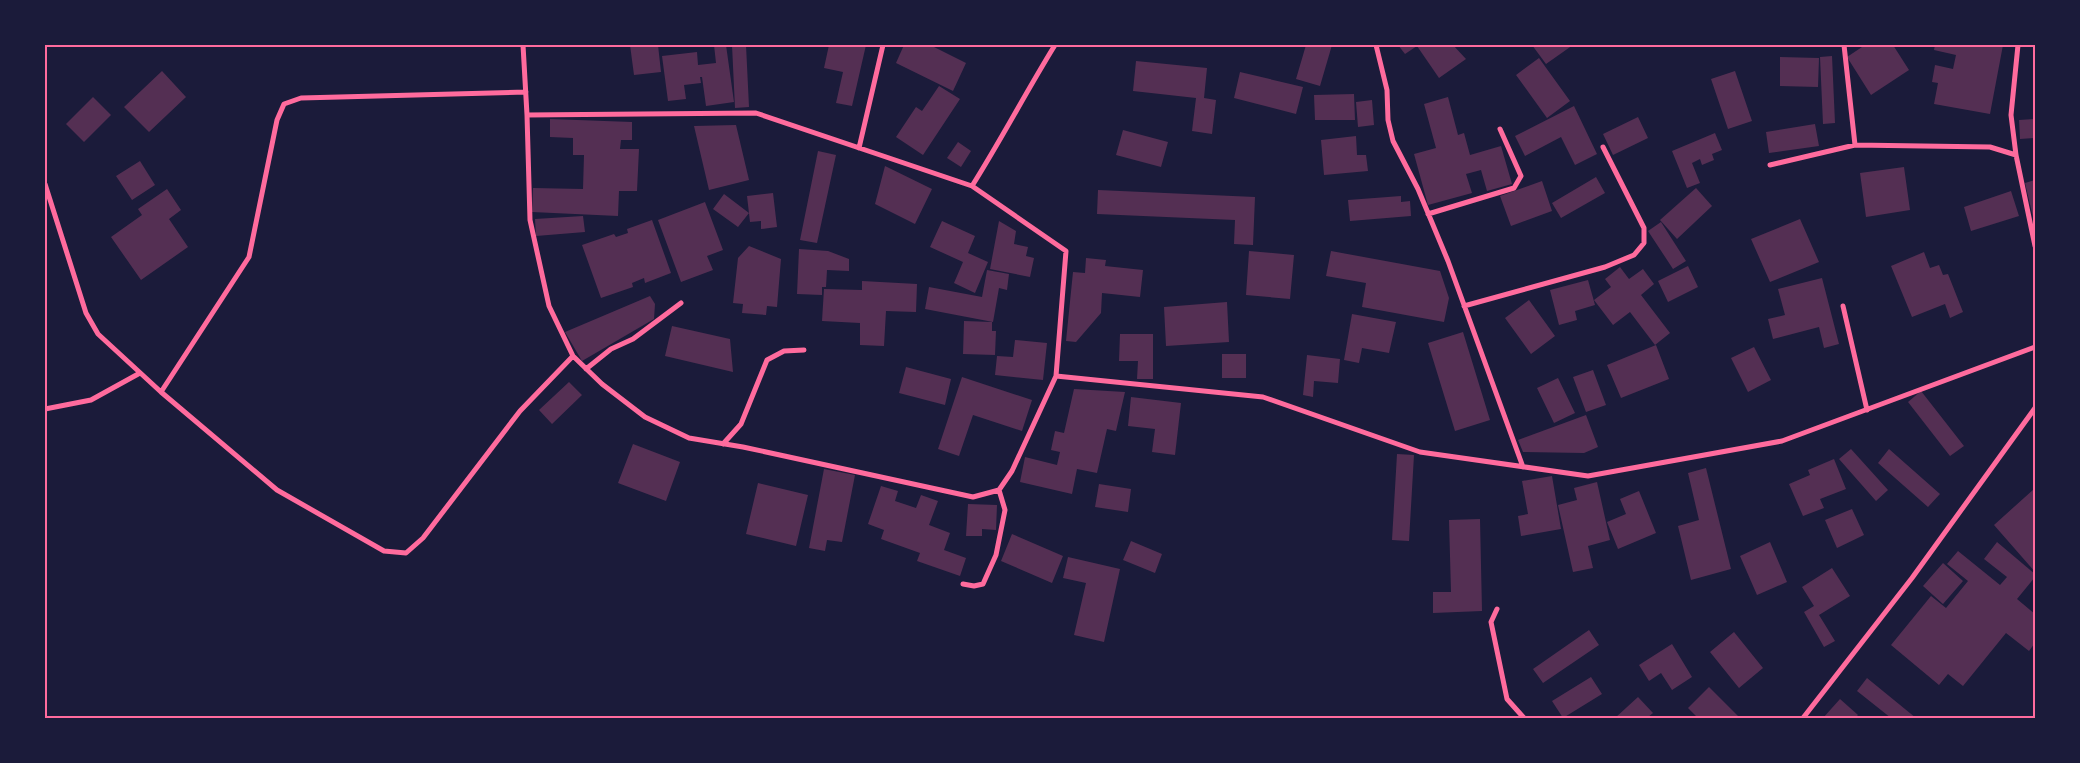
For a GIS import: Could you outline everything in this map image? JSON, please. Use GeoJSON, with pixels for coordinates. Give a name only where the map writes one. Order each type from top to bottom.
{"type":"FeatureCollection","features":[{"type":"Feature","properties":{"kind":"street"},"geometry":{"type":"LineString","coordinates":[[523,45],[528,114],[530,220],[549,306],[573,356],[602,384],[645,417],[689,438],[973,497],[999,490],[1012,471],[1056,376],[1066,251],[972,186],[756,113],[528,114]]}},
{"type":"Feature","properties":{"kind":"street"},"geometry":{"type":"LineString","coordinates":[[859,148],[883,45]]}},
{"type":"Feature","properties":{"kind":"street"},"geometry":{"type":"LineString","coordinates":[[972,186],[1055,45]]}},
{"type":"Feature","properties":{"kind":"street"},"geometry":{"type":"LineString","coordinates":[[1376,45],[1386,90],[1388,120],[1392,141],[1418,189],[1464,306],[1523,467]]}},
{"type":"Feature","properties":{"kind":"street"},"geometry":{"type":"LineString","coordinates":[[1844,45],[1855,145]]}},
{"type":"Feature","properties":{"kind":"street"},"geometry":{"type":"LineString","coordinates":[[2018,45],[2011,115],[2016,155],[2035,246]]}},
{"type":"Feature","properties":{"kind":"street"},"geometry":{"type":"LineString","coordinates":[[161,392],[249,257],[277,120],[284,104],[301,98],[526,92]]}},
{"type":"Feature","properties":{"kind":"street"},"geometry":{"type":"LineString","coordinates":[[1428,214],[1514,188],[1521,176],[1500,129]]}},
{"type":"Feature","properties":{"kind":"street"},"geometry":{"type":"LineString","coordinates":[[1770,165],[1855,145],[1990,147],[2016,155]]}},
{"type":"Feature","properties":{"kind":"street"},"geometry":{"type":"LineString","coordinates":[[1464,306],[1605,267],[1634,256],[1644,243],[1644,228],[1603,147]]}},
{"type":"Feature","properties":{"kind":"street"},"geometry":{"type":"LineString","coordinates":[[45,184],[86,313],[98,334],[161,392],[277,490],[384,551],[406,553],[423,538],[520,410],[573,356]]}},
{"type":"Feature","properties":{"kind":"street"},"geometry":{"type":"LineString","coordinates":[[586,369],[611,349],[633,339],[680,302]]}},
{"type":"Feature","properties":{"kind":"street"},"geometry":{"type":"LineString","coordinates":[[1843,306],[1867,410]]}},
{"type":"Feature","properties":{"kind":"street"},"geometry":{"type":"LineString","coordinates":[[1056,376],[1263,397],[1420,452],[1588,476],[1782,441],[2035,347]]}},
{"type":"Feature","properties":{"kind":"street"},"geometry":{"type":"LineString","coordinates":[[723,444],[741,424],[767,360],[784,351],[804,350]]}},
{"type":"Feature","properties":{"kind":"street"},"geometry":{"type":"LineString","coordinates":[[45,409],[91,400],[140,373]]}},
{"type":"Feature","properties":{"kind":"street"},"geometry":{"type":"LineString","coordinates":[[1803,718],[1912,578],[2035,408]]}},
{"type":"Feature","properties":{"kind":"street"},"geometry":{"type":"LineString","coordinates":[[963,584],[974,586],[983,584],[996,555],[1005,510],[999,490]]}},
{"type":"Feature","properties":{"kind":"street"},"geometry":{"type":"LineString","coordinates":[[1497,609],[1491,622],[1507,699],[1524,718]]}},
{"type":"Feature","properties":{"kind":"building"},"geometry":{"type":"Polygon","coordinates":[[[630,45],[658,45],[661,72],[634,75],[630,45]]]}},
{"type":"Feature","properties":{"kind":"building"},"geometry":{"type":"Polygon","coordinates":[[[714,45],[726,45],[734,102],[706,106],[702,77],[700,77],[701,83],[684,85],[686,99],[668,101],[662,56],[697,52],[698,65],[716,63],[714,45]]]}},
{"type":"Feature","properties":{"kind":"building"},"geometry":{"type":"Polygon","coordinates":[[[732,45],[746,45],[749,107],[735,108],[732,45]]]}},
{"type":"Feature","properties":{"kind":"building"},"geometry":{"type":"Polygon","coordinates":[[[829,45],[866,45],[852,106],[836,103],[843,72],[824,68],[829,45]]]}},
{"type":"Feature","properties":{"kind":"building"},"geometry":{"type":"Polygon","coordinates":[[[904,45],[930,45],[966,63],[953,91],[896,63],[904,45]]]}},
{"type":"Feature","properties":{"kind":"building"},"geometry":{"type":"Polygon","coordinates":[[[1306,45],[1332,45],[1320,86],[1296,79],[1306,45]]]}},
{"type":"Feature","properties":{"kind":"building"},"geometry":{"type":"Polygon","coordinates":[[[1398,45],[1453,45],[1466,59],[1439,78],[1417,46],[1405,54],[1398,45]]]}},
{"type":"Feature","properties":{"kind":"building"},"geometry":{"type":"Polygon","coordinates":[[[1532,45],[1573,45],[1546,64],[1532,45]]]}},
{"type":"Feature","properties":{"kind":"building"},"geometry":{"type":"Polygon","coordinates":[[[1865,45],[1893,45],[1909,70],[1871,95],[1847,57],[1865,45]]]}},
{"type":"Feature","properties":{"kind":"building"},"geometry":{"type":"Polygon","coordinates":[[[1935,45],[2003,45],[1990,114],[1934,104],[1938,83],[1932,82],[1935,65],[1953,69],[1956,55],[1934,50],[1935,45]]]}},
{"type":"Feature","properties":{"kind":"building"},"geometry":{"type":"Polygon","coordinates":[[[1832,56],[1835,123],[1823,124],[1820,57],[1832,56]]]}},
{"type":"Feature","properties":{"kind":"building"},"geometry":{"type":"Polygon","coordinates":[[[1780,57],[1819,58],[1818,87],[1780,86],[1780,57]]]}},
{"type":"Feature","properties":{"kind":"building"},"geometry":{"type":"Polygon","coordinates":[[[1539,58],[1570,101],[1547,118],[1516,75],[1539,58]]]}},
{"type":"Feature","properties":{"kind":"building"},"geometry":{"type":"Polygon","coordinates":[[[1136,61],[1207,68],[1204,98],[1216,100],[1212,134],[1192,131],[1196,98],[1133,91],[1136,61]]]}},
{"type":"Feature","properties":{"kind":"building"},"geometry":{"type":"Polygon","coordinates":[[[162,71],[186,97],[149,132],[124,107],[162,71]]]}},
{"type":"Feature","properties":{"kind":"building"},"geometry":{"type":"Polygon","coordinates":[[[1735,71],[1752,121],[1728,129],[1711,79],[1735,71]]]}},
{"type":"Feature","properties":{"kind":"building"},"geometry":{"type":"Polygon","coordinates":[[[1240,72],[1303,87],[1296,114],[1234,98],[1240,72]]]}},
{"type":"Feature","properties":{"kind":"building"},"geometry":{"type":"Polygon","coordinates":[[[939,86],[960,99],[923,155],[896,137],[916,107],[922,111],[939,86]]]}},
{"type":"Feature","properties":{"kind":"building"},"geometry":{"type":"Polygon","coordinates":[[[1354,94],[1355,120],[1315,120],[1314,95],[1354,94]]]}},
{"type":"Feature","properties":{"kind":"building"},"geometry":{"type":"Polygon","coordinates":[[[93,97],[111,115],[84,142],[66,124],[93,97]]]}},
{"type":"Feature","properties":{"kind":"building"},"geometry":{"type":"Polygon","coordinates":[[[1448,97],[1458,135],[1464,133],[1470,155],[1501,146],[1512,184],[1487,191],[1481,170],[1466,174],[1472,193],[1428,205],[1414,154],[1436,148],[1424,104],[1448,97]]]}},
{"type":"Feature","properties":{"kind":"building"},"geometry":{"type":"Polygon","coordinates":[[[1372,100],[1374,125],[1358,127],[1356,102],[1372,100]]]}},
{"type":"Feature","properties":{"kind":"building"},"geometry":{"type":"Polygon","coordinates":[[[1574,106],[1597,154],[1575,165],[1561,137],[1525,156],[1515,136],[1574,106]]]}},
{"type":"Feature","properties":{"kind":"building"},"geometry":{"type":"Polygon","coordinates":[[[1638,117],[1648,138],[1613,155],[1603,134],[1638,117]]]}},
{"type":"Feature","properties":{"kind":"building"},"geometry":{"type":"Polygon","coordinates":[[[550,119],[632,122],[632,140],[621,140],[620,149],[639,149],[637,191],[619,191],[618,216],[532,212],[533,188],[583,189],[584,155],[573,155],[573,138],[550,137],[550,119]]]}},
{"type":"Feature","properties":{"kind":"building"},"geometry":{"type":"Polygon","coordinates":[[[2035,119],[2035,138],[2020,139],[2019,120],[2035,119]]]}},
{"type":"Feature","properties":{"kind":"building"},"geometry":{"type":"Polygon","coordinates":[[[1815,124],[1819,146],[1769,153],[1766,132],[1815,124]]]}},
{"type":"Feature","properties":{"kind":"building"},"geometry":{"type":"Polygon","coordinates":[[[736,125],[749,180],[709,190],[694,126],[736,125]]]}},
{"type":"Feature","properties":{"kind":"building"},"geometry":{"type":"Polygon","coordinates":[[[1123,130],[1168,142],[1161,167],[1116,155],[1123,130]]]}},
{"type":"Feature","properties":{"kind":"building"},"geometry":{"type":"Polygon","coordinates":[[[1715,133],[1722,150],[1712,154],[1714,160],[1702,165],[1700,159],[1692,163],[1700,183],[1687,188],[1672,151],[1715,133]]]}},
{"type":"Feature","properties":{"kind":"building"},"geometry":{"type":"Polygon","coordinates":[[[1356,136],[1357,155],[1366,155],[1368,171],[1324,175],[1321,140],[1356,136]]]}},
{"type":"Feature","properties":{"kind":"building"},"geometry":{"type":"Polygon","coordinates":[[[958,142],[971,151],[961,167],[947,158],[958,142]]]}},
{"type":"Feature","properties":{"kind":"building"},"geometry":{"type":"Polygon","coordinates":[[[818,151],[836,155],[817,243],[800,240],[818,151]]]}},
{"type":"Feature","properties":{"kind":"building"},"geometry":{"type":"Polygon","coordinates":[[[140,161],[155,185],[132,200],[116,176],[140,161]]]}},
{"type":"Feature","properties":{"kind":"building"},"geometry":{"type":"Polygon","coordinates":[[[885,166],[932,189],[915,224],[875,204],[885,166]]]}},
{"type":"Feature","properties":{"kind":"building"},"geometry":{"type":"Polygon","coordinates":[[[1904,167],[1910,210],[1866,217],[1860,173],[1904,167]]]}},
{"type":"Feature","properties":{"kind":"building"},"geometry":{"type":"Polygon","coordinates":[[[1596,177],[1605,193],[1561,218],[1552,203],[1596,177]]]}},
{"type":"Feature","properties":{"kind":"building"},"geometry":{"type":"Polygon","coordinates":[[[2035,180],[2035,221],[2034,221],[2025,183],[2035,180]]]}},
{"type":"Feature","properties":{"kind":"building"},"geometry":{"type":"Polygon","coordinates":[[[1542,181],[1552,211],[1511,226],[1500,196],[1542,181]]]}},
{"type":"Feature","properties":{"kind":"building"},"geometry":{"type":"Polygon","coordinates":[[[1696,188],[1712,206],[1677,239],[1660,220],[1696,188]]]}},
{"type":"Feature","properties":{"kind":"building"},"geometry":{"type":"Polygon","coordinates":[[[167,189],[181,210],[169,219],[188,247],[141,280],[111,237],[142,215],[138,209],[167,189]]]}},
{"type":"Feature","properties":{"kind":"building"},"geometry":{"type":"Polygon","coordinates":[[[1098,190],[1255,197],[1253,245],[1234,244],[1235,220],[1097,214],[1098,190]]]}},
{"type":"Feature","properties":{"kind":"building"},"geometry":{"type":"Polygon","coordinates":[[[2011,191],[2019,216],[1971,231],[1964,207],[2011,191]]]}},
{"type":"Feature","properties":{"kind":"building"},"geometry":{"type":"Polygon","coordinates":[[[773,193],[777,227],[761,229],[761,221],[750,222],[747,196],[773,193]]]}},
{"type":"Feature","properties":{"kind":"building"},"geometry":{"type":"Polygon","coordinates":[[[724,194],[749,213],[738,227],[713,209],[724,194]]]}},
{"type":"Feature","properties":{"kind":"building"},"geometry":{"type":"Polygon","coordinates":[[[1401,196],[1401,202],[1410,201],[1411,216],[1350,221],[1348,200],[1401,196]]]}},
{"type":"Feature","properties":{"kind":"building"},"geometry":{"type":"Polygon","coordinates":[[[705,202],[723,250],[707,256],[713,270],[681,282],[658,220],[705,202]]]}},
{"type":"Feature","properties":{"kind":"building"},"geometry":{"type":"Polygon","coordinates":[[[583,216],[585,232],[536,236],[535,219],[583,216]]]}},
{"type":"Feature","properties":{"kind":"building"},"geometry":{"type":"Polygon","coordinates":[[[1800,219],[1819,262],[1770,282],[1751,239],[1800,219]]]}},
{"type":"Feature","properties":{"kind":"building"},"geometry":{"type":"Polygon","coordinates":[[[652,220],[671,273],[645,283],[644,278],[632,283],[633,287],[601,298],[582,245],[614,234],[616,237],[628,233],[627,229],[652,220]]]}},
{"type":"Feature","properties":{"kind":"building"},"geometry":{"type":"Polygon","coordinates":[[[942,221],[975,236],[968,253],[988,262],[975,293],[954,283],[963,262],[930,247],[942,221]]]}},
{"type":"Feature","properties":{"kind":"building"},"geometry":{"type":"Polygon","coordinates":[[[999,221],[1016,231],[1014,244],[1028,247],[1026,256],[1034,258],[1030,277],[990,269],[999,221]]]}},
{"type":"Feature","properties":{"kind":"building"},"geometry":{"type":"Polygon","coordinates":[[[1661,222],[1686,261],[1673,269],[1648,231],[1661,222]]]}},
{"type":"Feature","properties":{"kind":"building"},"geometry":{"type":"Polygon","coordinates":[[[749,246],[781,259],[777,307],[767,306],[766,315],[742,313],[743,304],[733,303],[738,258],[749,246]]]}},
{"type":"Feature","properties":{"kind":"building"},"geometry":{"type":"Polygon","coordinates":[[[799,249],[828,251],[849,259],[849,271],[827,270],[826,287],[822,287],[822,295],[797,294],[799,249]]]}},
{"type":"Feature","properties":{"kind":"building"},"geometry":{"type":"Polygon","coordinates":[[[1249,251],[1294,255],[1290,299],[1246,295],[1249,251]]]}},
{"type":"Feature","properties":{"kind":"building"},"geometry":{"type":"Polygon","coordinates":[[[1331,251],[1440,271],[1449,298],[1444,322],[1362,307],[1366,283],[1326,276],[1331,251]]]}},
{"type":"Feature","properties":{"kind":"building"},"geometry":{"type":"Polygon","coordinates":[[[1924,252],[1930,268],[1939,265],[1943,275],[1948,274],[1963,312],[1950,318],[1945,304],[1912,317],[1891,266],[1924,252]]]}},
{"type":"Feature","properties":{"kind":"building"},"geometry":{"type":"Polygon","coordinates":[[[1086,258],[1106,260],[1105,266],[1143,270],[1140,297],[1102,293],[1101,313],[1076,342],[1066,341],[1073,272],[1085,273],[1086,258]]]}},
{"type":"Feature","properties":{"kind":"building"},"geometry":{"type":"Polygon","coordinates":[[[1688,266],[1698,287],[1668,302],[1658,281],[1688,266]]]}},
{"type":"Feature","properties":{"kind":"building"},"geometry":{"type":"Polygon","coordinates":[[[1620,267],[1629,279],[1643,269],[1654,284],[1641,295],[1670,333],[1655,345],[1630,312],[1613,325],[1594,300],[1611,287],[1605,279],[1620,267]]]}},
{"type":"Feature","properties":{"kind":"building"},"geometry":{"type":"Polygon","coordinates":[[[987,270],[1009,274],[1007,290],[999,288],[993,322],[925,309],[929,287],[982,297],[987,270]]]}},
{"type":"Feature","properties":{"kind":"building"},"geometry":{"type":"Polygon","coordinates":[[[1822,278],[1839,344],[1824,348],[1819,327],[1773,339],[1768,319],[1785,315],[1778,289],[1822,278]]]}},
{"type":"Feature","properties":{"kind":"building"},"geometry":{"type":"Polygon","coordinates":[[[1588,280],[1595,305],[1575,311],[1577,320],[1559,325],[1550,290],[1588,280]]]}},
{"type":"Feature","properties":{"kind":"building"},"geometry":{"type":"Polygon","coordinates":[[[862,281],[917,284],[916,312],[886,311],[884,346],[860,345],[860,323],[822,321],[824,289],[862,290],[862,281]]]}},
{"type":"Feature","properties":{"kind":"building"},"geometry":{"type":"Polygon","coordinates":[[[650,296],[655,304],[654,319],[582,361],[565,332],[650,296]]]}},
{"type":"Feature","properties":{"kind":"building"},"geometry":{"type":"Polygon","coordinates":[[[1529,300],[1555,336],[1531,354],[1505,318],[1529,300]]]}},
{"type":"Feature","properties":{"kind":"building"},"geometry":{"type":"Polygon","coordinates":[[[1227,302],[1229,342],[1166,346],[1164,307],[1227,302]]]}},
{"type":"Feature","properties":{"kind":"building"},"geometry":{"type":"Polygon","coordinates":[[[1352,314],[1396,322],[1389,353],[1362,348],[1359,363],[1344,360],[1352,314]]]}},
{"type":"Feature","properties":{"kind":"building"},"geometry":{"type":"Polygon","coordinates":[[[964,321],[992,322],[992,331],[996,331],[995,355],[963,354],[964,321]]]}},
{"type":"Feature","properties":{"kind":"building"},"geometry":{"type":"Polygon","coordinates":[[[672,326],[730,339],[733,372],[665,356],[672,326]]]}},
{"type":"Feature","properties":{"kind":"building"},"geometry":{"type":"Polygon","coordinates":[[[1463,332],[1490,420],[1455,431],[1428,343],[1463,332]]]}},
{"type":"Feature","properties":{"kind":"building"},"geometry":{"type":"Polygon","coordinates":[[[1120,334],[1153,334],[1153,379],[1137,379],[1138,361],[1119,361],[1120,334]]]}},
{"type":"Feature","properties":{"kind":"building"},"geometry":{"type":"Polygon","coordinates":[[[1015,340],[1047,343],[1043,380],[995,375],[997,356],[1013,357],[1015,340]]]}},
{"type":"Feature","properties":{"kind":"building"},"geometry":{"type":"Polygon","coordinates":[[[1656,345],[1669,379],[1621,398],[1607,365],[1656,345]]]}},
{"type":"Feature","properties":{"kind":"building"},"geometry":{"type":"Polygon","coordinates":[[[1754,347],[1771,380],[1748,392],[1731,358],[1754,347]]]}},
{"type":"Feature","properties":{"kind":"building"},"geometry":{"type":"Polygon","coordinates":[[[1222,354],[1246,354],[1246,378],[1222,378],[1222,354]]]}},
{"type":"Feature","properties":{"kind":"building"},"geometry":{"type":"Polygon","coordinates":[[[1307,355],[1340,359],[1338,383],[1314,381],[1313,397],[1303,395],[1307,355]]]}},
{"type":"Feature","properties":{"kind":"building"},"geometry":{"type":"Polygon","coordinates":[[[906,367],[951,379],[945,405],[899,393],[906,367]]]}},
{"type":"Feature","properties":{"kind":"building"},"geometry":{"type":"Polygon","coordinates":[[[1593,370],[1606,405],[1586,412],[1573,377],[1593,370]]]}},
{"type":"Feature","properties":{"kind":"building"},"geometry":{"type":"Polygon","coordinates":[[[962,377],[1032,400],[1022,431],[973,415],[959,456],[938,449],[962,377]]]}},
{"type":"Feature","properties":{"kind":"building"},"geometry":{"type":"Polygon","coordinates":[[[1558,378],[1575,413],[1554,423],[1537,388],[1558,378]]]}},
{"type":"Feature","properties":{"kind":"building"},"geometry":{"type":"Polygon","coordinates":[[[569,382],[582,395],[552,424],[539,410],[569,382]]]}},
{"type":"Feature","properties":{"kind":"building"},"geometry":{"type":"Polygon","coordinates":[[[1074,389],[1125,392],[1116,431],[1107,429],[1097,473],[1077,469],[1072,494],[1020,482],[1025,457],[1057,465],[1060,452],[1051,450],[1055,431],[1064,433],[1074,389]]]}},
{"type":"Feature","properties":{"kind":"building"},"geometry":{"type":"Polygon","coordinates":[[[1921,391],[1964,446],[1950,456],[1908,402],[1921,391]]]}},
{"type":"Feature","properties":{"kind":"building"},"geometry":{"type":"Polygon","coordinates":[[[1131,397],[1181,403],[1175,455],[1152,452],[1155,429],[1128,426],[1131,397]]]}},
{"type":"Feature","properties":{"kind":"building"},"geometry":{"type":"Polygon","coordinates":[[[1586,415],[1598,447],[1584,453],[1523,452],[1518,440],[1586,415]]]}},
{"type":"Feature","properties":{"kind":"building"},"geometry":{"type":"Polygon","coordinates":[[[633,444],[680,462],[666,501],[618,483],[633,444]]]}},
{"type":"Feature","properties":{"kind":"building"},"geometry":{"type":"Polygon","coordinates":[[[1851,449],[1888,490],[1876,501],[1839,459],[1851,449]]]}},
{"type":"Feature","properties":{"kind":"building"},"geometry":{"type":"Polygon","coordinates":[[[1889,449],[1940,494],[1928,507],[1878,463],[1889,449]]]}},
{"type":"Feature","properties":{"kind":"building"},"geometry":{"type":"Polygon","coordinates":[[[1397,454],[1414,455],[1409,541],[1392,540],[1397,454]]]}},
{"type":"Feature","properties":{"kind":"building"},"geometry":{"type":"Polygon","coordinates":[[[1834,459],[1846,489],[1820,499],[1824,508],[1803,516],[1789,484],[1810,475],[1808,470],[1834,459]]]}},
{"type":"Feature","properties":{"kind":"building"},"geometry":{"type":"Polygon","coordinates":[[[1706,468],[1731,569],[1691,580],[1678,526],[1699,520],[1688,473],[1706,468]]]}},
{"type":"Feature","properties":{"kind":"building"},"geometry":{"type":"Polygon","coordinates":[[[824,469],[855,475],[842,542],[827,540],[825,551],[809,548],[824,469]]]}},
{"type":"Feature","properties":{"kind":"building"},"geometry":{"type":"Polygon","coordinates":[[[1552,476],[1561,529],[1521,536],[1518,516],[1528,514],[1522,481],[1552,476]]]}},
{"type":"Feature","properties":{"kind":"building"},"geometry":{"type":"Polygon","coordinates":[[[1597,482],[1610,540],[1588,546],[1593,568],[1573,572],[1558,505],[1577,500],[1574,488],[1597,482]]]}},
{"type":"Feature","properties":{"kind":"building"},"geometry":{"type":"Polygon","coordinates":[[[758,483],[808,495],[796,546],[746,534],[758,483]]]}},
{"type":"Feature","properties":{"kind":"building"},"geometry":{"type":"Polygon","coordinates":[[[1099,484],[1131,489],[1128,512],[1095,507],[1099,484]]]}},
{"type":"Feature","properties":{"kind":"building"},"geometry":{"type":"Polygon","coordinates":[[[881,486],[898,491],[895,501],[916,508],[921,495],[938,501],[929,525],[950,533],[944,550],[966,558],[960,576],[917,561],[920,553],[881,539],[884,530],[868,524],[881,486]]]}},
{"type":"Feature","properties":{"kind":"building"},"geometry":{"type":"Polygon","coordinates":[[[2035,488],[2035,572],[1994,525],[2035,488]]]}},
{"type":"Feature","properties":{"kind":"building"},"geometry":{"type":"Polygon","coordinates":[[[1639,491],[1656,533],[1618,549],[1607,522],[1626,514],[1620,499],[1639,491]]]}},
{"type":"Feature","properties":{"kind":"building"},"geometry":{"type":"Polygon","coordinates":[[[968,504],[997,505],[996,530],[982,529],[982,536],[966,536],[968,504]]]}},
{"type":"Feature","properties":{"kind":"building"},"geometry":{"type":"Polygon","coordinates":[[[1852,509],[1864,535],[1837,548],[1825,520],[1852,509]]]}},
{"type":"Feature","properties":{"kind":"building"},"geometry":{"type":"Polygon","coordinates":[[[1480,519],[1482,611],[1433,613],[1433,592],[1451,592],[1449,520],[1480,519]]]}},
{"type":"Feature","properties":{"kind":"building"},"geometry":{"type":"Polygon","coordinates":[[[1012,534],[1063,556],[1052,583],[1001,561],[1012,534]]]}},
{"type":"Feature","properties":{"kind":"building"},"geometry":{"type":"Polygon","coordinates":[[[1131,541],[1162,554],[1155,573],[1123,560],[1131,541]]]}},
{"type":"Feature","properties":{"kind":"building"},"geometry":{"type":"Polygon","coordinates":[[[1770,542],[1787,582],[1757,595],[1740,556],[1770,542]]]}},
{"type":"Feature","properties":{"kind":"building"},"geometry":{"type":"Polygon","coordinates":[[[1997,542],[2035,574],[2035,577],[2017,599],[2035,614],[2035,643],[2029,651],[2006,633],[1963,686],[1948,674],[1939,685],[1891,645],[1931,596],[1946,608],[1968,581],[1947,564],[1958,551],[2000,585],[2007,577],[1984,559],[1997,542]]]}},
{"type":"Feature","properties":{"kind":"building"},"geometry":{"type":"Polygon","coordinates":[[[1068,557],[1120,569],[1104,642],[1074,635],[1086,583],[1063,578],[1068,557]]]}},
{"type":"Feature","properties":{"kind":"building"},"geometry":{"type":"Polygon","coordinates":[[[1943,563],[1963,581],[1943,604],[1923,586],[1943,563]]]}},
{"type":"Feature","properties":{"kind":"building"},"geometry":{"type":"Polygon","coordinates":[[[1832,568],[1850,596],[1819,615],[1835,641],[1824,647],[1804,612],[1814,606],[1802,587],[1832,568]]]}},
{"type":"Feature","properties":{"kind":"building"},"geometry":{"type":"Polygon","coordinates":[[[1589,630],[1599,645],[1543,683],[1533,669],[1589,630]]]}},
{"type":"Feature","properties":{"kind":"building"},"geometry":{"type":"Polygon","coordinates":[[[1734,632],[1763,668],[1739,688],[1710,652],[1734,632]]]}},
{"type":"Feature","properties":{"kind":"building"},"geometry":{"type":"Polygon","coordinates":[[[1672,644],[1692,677],[1672,690],[1661,673],[1649,681],[1639,665],[1672,644]]]}},
{"type":"Feature","properties":{"kind":"building"},"geometry":{"type":"Polygon","coordinates":[[[1591,677],[1602,694],[1563,718],[1552,701],[1591,677]]]}},
{"type":"Feature","properties":{"kind":"building"},"geometry":{"type":"Polygon","coordinates":[[[1867,678],[1916,718],[1891,718],[1857,691],[1867,678]]]}},
{"type":"Feature","properties":{"kind":"building"},"geometry":{"type":"Polygon","coordinates":[[[1709,687],[1740,718],[1698,718],[1688,708],[1709,687]]]}},
{"type":"Feature","properties":{"kind":"building"},"geometry":{"type":"Polygon","coordinates":[[[1638,697],[1653,713],[1647,718],[1615,718],[1638,697]]]}},
{"type":"Feature","properties":{"kind":"building"},"geometry":{"type":"Polygon","coordinates":[[[1840,699],[1858,715],[1855,718],[1823,718],[1840,699]]]}}]}
